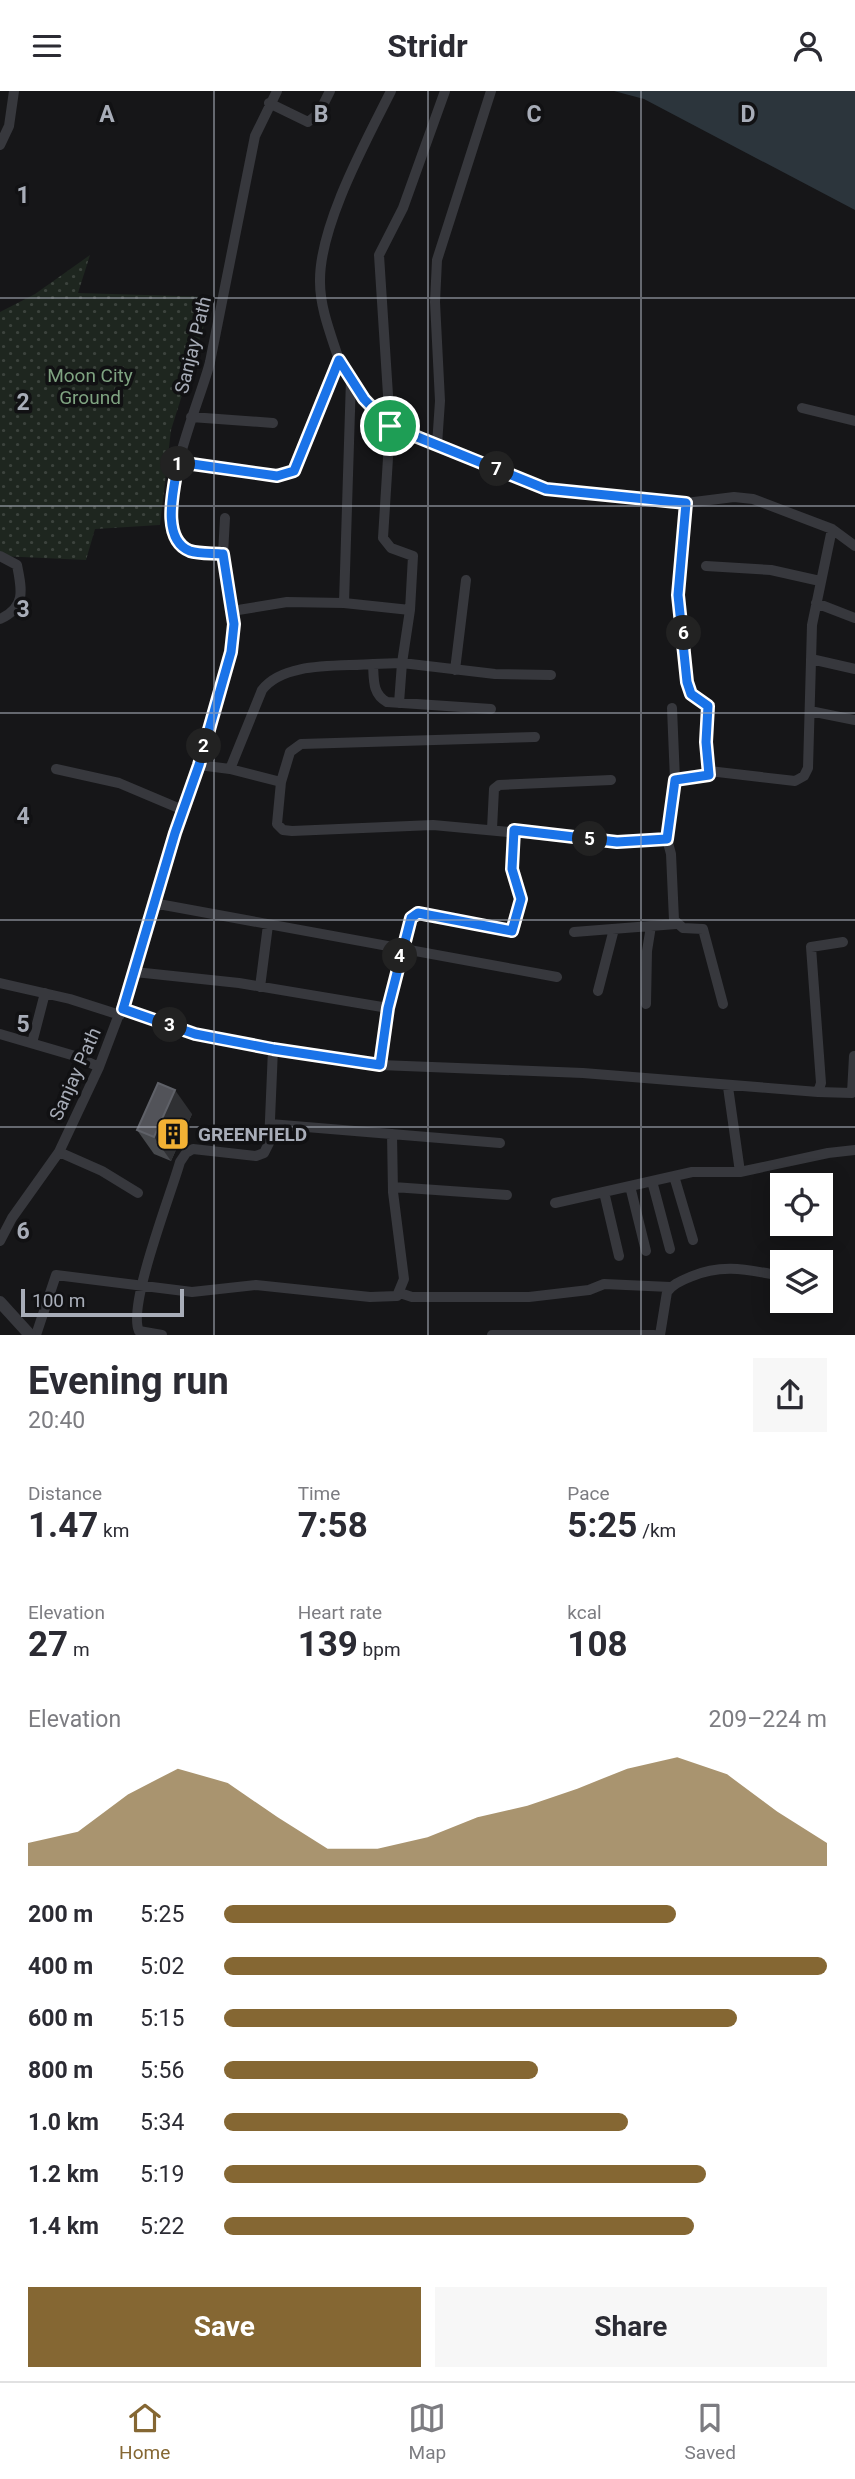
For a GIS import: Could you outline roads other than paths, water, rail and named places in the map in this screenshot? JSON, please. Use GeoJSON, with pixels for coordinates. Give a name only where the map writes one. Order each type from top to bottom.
{"type":"FeatureCollection","features":[{"type":"Feature","properties":{"kind":"street"},"geometry":{"type":"LineString","coordinates":[[0,145],[9,126],[13,91]]}},
{"type":"Feature","properties":{"kind":"street","name":"Sanjay Path"},"geometry":{"type":"LineString","coordinates":[[0,1241],[12,1218],[59,1152],[122,1012],[153,903],[199,765],[231,652],[232,611],[223,554],[190,551],[181,545],[175,535],[171,511],[178,462],[191,417],[204,390],[255,136],[276,91]]}},
{"type":"Feature","properties":{"kind":"street"},"geometry":{"type":"LineString","coordinates":[[270,103],[309,122],[319,113],[330,91]]}},
{"type":"Feature","properties":{"kind":"street"},"geometry":{"type":"LineString","coordinates":[[391,91],[348,178],[320,266],[322,305],[339,360],[364,399],[390,426],[546,489],[686,503],[734,497],[753,499],[832,529],[852,541]]}},
{"type":"Feature","properties":{"kind":"street"},"geometry":{"type":"LineString","coordinates":[[399,703],[410,610],[413,556],[391,548],[383,538],[390,426],[379,255],[403,208],[445,91]]}},
{"type":"Feature","properties":{"kind":"street"},"geometry":{"type":"LineString","coordinates":[[437,445],[440,376],[435,302],[437,260],[491,91]]}},
{"type":"Feature","properties":{"kind":"street"},"geometry":{"type":"LineString","coordinates":[[178,462],[277,476],[294,471],[339,360]]}},
{"type":"Feature","properties":{"kind":"street"},"geometry":{"type":"LineString","coordinates":[[344,603],[351,379]]}},
{"type":"Feature","properties":{"kind":"street"},"geometry":{"type":"LineString","coordinates":[[802,408],[855,421]]}},
{"type":"Feature","properties":{"kind":"street"},"geometry":{"type":"LineString","coordinates":[[191,417],[273,423]]}},
{"type":"Feature","properties":{"kind":"street"},"geometry":{"type":"LineString","coordinates":[[675,780],[709,775],[706,742],[708,706],[695,698],[689,689],[678,595],[686,503]]}},
{"type":"Feature","properties":{"kind":"street"},"geometry":{"type":"LineString","coordinates":[[223,554],[225,518]]}},
{"type":"Feature","properties":{"kind":"street"},"geometry":{"type":"LineString","coordinates":[[709,771],[801,780],[808,768],[811,659],[816,603],[832,529]]}},
{"type":"Feature","properties":{"kind":"street"},"geometry":{"type":"LineString","coordinates":[[0,557],[17,565],[23,591],[20,604],[0,619]]}},
{"type":"Feature","properties":{"kind":"street"},"geometry":{"type":"LineString","coordinates":[[706,566],[771,570],[820,582]]}},
{"type":"Feature","properties":{"kind":"street"},"geometry":{"type":"LineString","coordinates":[[455,670],[466,580]]}},
{"type":"Feature","properties":{"kind":"street"},"geometry":{"type":"LineString","coordinates":[[232,611],[287,602],[344,603],[410,610]]}},
{"type":"Feature","properties":{"kind":"street"},"geometry":{"type":"LineString","coordinates":[[816,603],[855,618]]}},
{"type":"Feature","properties":{"kind":"street"},"geometry":{"type":"LineString","coordinates":[[811,659],[855,669]]}},
{"type":"Feature","properties":{"kind":"street"},"geometry":{"type":"LineString","coordinates":[[230,769],[270,680],[300,670],[402,663],[495,674],[551,675]]}},
{"type":"Feature","properties":{"kind":"street"},"geometry":{"type":"LineString","coordinates":[[373,664],[374,687],[379,698],[399,703],[491,709]]}},
{"type":"Feature","properties":{"kind":"street"},"geometry":{"type":"LineString","coordinates":[[672,708],[675,780],[667,839],[672,865],[672,915],[676,924]]}},
{"type":"Feature","properties":{"kind":"street"},"geometry":{"type":"LineString","coordinates":[[810,712],[855,720]]}},
{"type":"Feature","properties":{"kind":"street"},"geometry":{"type":"LineString","coordinates":[[534,737],[300,744],[290,752],[281,782],[277,824],[283,830],[433,825],[514,830],[617,842],[667,839]]}},
{"type":"Feature","properties":{"kind":"street"},"geometry":{"type":"LineString","coordinates":[[199,765],[230,769],[281,782]]}},
{"type":"Feature","properties":{"kind":"street"},"geometry":{"type":"LineString","coordinates":[[56,769],[119,783],[183,810]]}},
{"type":"Feature","properties":{"kind":"street"},"geometry":{"type":"LineString","coordinates":[[492,829],[494,789],[499,785],[611,780]]}},
{"type":"Feature","properties":{"kind":"street"},"geometry":{"type":"LineString","coordinates":[[380,1065],[388,1008],[411,918],[418,913],[512,931],[521,899],[512,869],[514,830]]}},
{"type":"Feature","properties":{"kind":"street"},"geometry":{"type":"LineString","coordinates":[[153,903],[557,977]]}},
{"type":"Feature","properties":{"kind":"street"},"geometry":{"type":"LineString","coordinates":[[574,932],[676,924],[683,928],[703,929],[723,1003]]}},
{"type":"Feature","properties":{"kind":"street"},"geometry":{"type":"LineString","coordinates":[[260,987],[268,925]]}},
{"type":"Feature","properties":{"kind":"street"},"geometry":{"type":"LineString","coordinates":[[646,1004],[651,926]]}},
{"type":"Feature","properties":{"kind":"street"},"geometry":{"type":"LineString","coordinates":[[598,991],[614,929]]}},
{"type":"Feature","properties":{"kind":"street"},"geometry":{"type":"LineString","coordinates":[[818,1092],[821,1083],[811,947],[843,942]]}},
{"type":"Feature","properties":{"kind":"street"},"geometry":{"type":"LineString","coordinates":[[135,972],[260,987],[388,1008]]}},
{"type":"Feature","properties":{"kind":"street"},"geometry":{"type":"LineString","coordinates":[[1,987],[45,993],[195,1034],[380,1065],[583,1073],[728,1087],[852,1093],[855,1056]]}},
{"type":"Feature","properties":{"kind":"street"},"geometry":{"type":"LineString","coordinates":[[32,1043],[45,993]]}},
{"type":"Feature","properties":{"kind":"street"},"geometry":{"type":"LineString","coordinates":[[0,1034],[75,1056],[99,1067]]}},
{"type":"Feature","properties":{"kind":"street"},"geometry":{"type":"LineString","coordinates":[[162,1335],[145,1333],[137,1327],[142,1287],[180,1162],[186,1153],[204,1148],[256,1156],[264,1153],[269,1143],[273,1049]]}},
{"type":"Feature","properties":{"kind":"street"},"geometry":{"type":"LineString","coordinates":[[728,1087],[740,1173]]}},
{"type":"Feature","properties":{"kind":"street"},"geometry":{"type":"LineString","coordinates":[[270,1124],[500,1143]]}},
{"type":"Feature","properties":{"kind":"street"},"geometry":{"type":"LineString","coordinates":[[36,1335],[57,1275],[192,1292],[256,1285],[370,1297],[397,1297],[404,1279],[393,1187],[392,1134]]}},
{"type":"Feature","properties":{"kind":"street"},"geometry":{"type":"LineString","coordinates":[[555,1203],[674,1176],[709,1170],[740,1173],[828,1153],[855,1150]]}},
{"type":"Feature","properties":{"kind":"street"},"geometry":{"type":"LineString","coordinates":[[59,1152],[102,1171],[138,1193]]}},
{"type":"Feature","properties":{"kind":"street"},"geometry":{"type":"LineString","coordinates":[[674,1176],[693,1240]]}},
{"type":"Feature","properties":{"kind":"street"},"geometry":{"type":"LineString","coordinates":[[652,1181],[670,1248]]}},
{"type":"Feature","properties":{"kind":"street"},"geometry":{"type":"LineString","coordinates":[[630,1186],[646,1251]]}},
{"type":"Feature","properties":{"kind":"street"},"geometry":{"type":"LineString","coordinates":[[393,1187],[507,1195]]}},
{"type":"Feature","properties":{"kind":"street"},"geometry":{"type":"LineString","coordinates":[[604,1192],[620,1256]]}},
{"type":"Feature","properties":{"kind":"street"},"geometry":{"type":"LineString","coordinates":[[400,1293],[418,1297],[489,1299],[563,1294],[589,1290],[604,1284],[670,1287],[719,1267],[770,1274]]}},
{"type":"Feature","properties":{"kind":"street"},"geometry":{"type":"LineString","coordinates":[[660,1335],[664,1300],[670,1287]]}},
{"type":"Feature","properties":{"kind":"street"},"geometry":{"type":"LineString","coordinates":[[0,1301],[30,1335]]}},
{"type":"Feature","properties":{"kind":"street"},"geometry":{"type":"LineString","coordinates":[[492,1335],[654,1335]]}},
{"type":"Feature","properties":{"kind":"place","name":"GREENFIELD"},"geometry":{"type":"Point","coordinates":[173,1134]}},
{"type":"Feature","properties":{"kind":"park label","name":"Moon City Ground"},"geometry":{"type":"Point","coordinates":[90,386]}}]}
